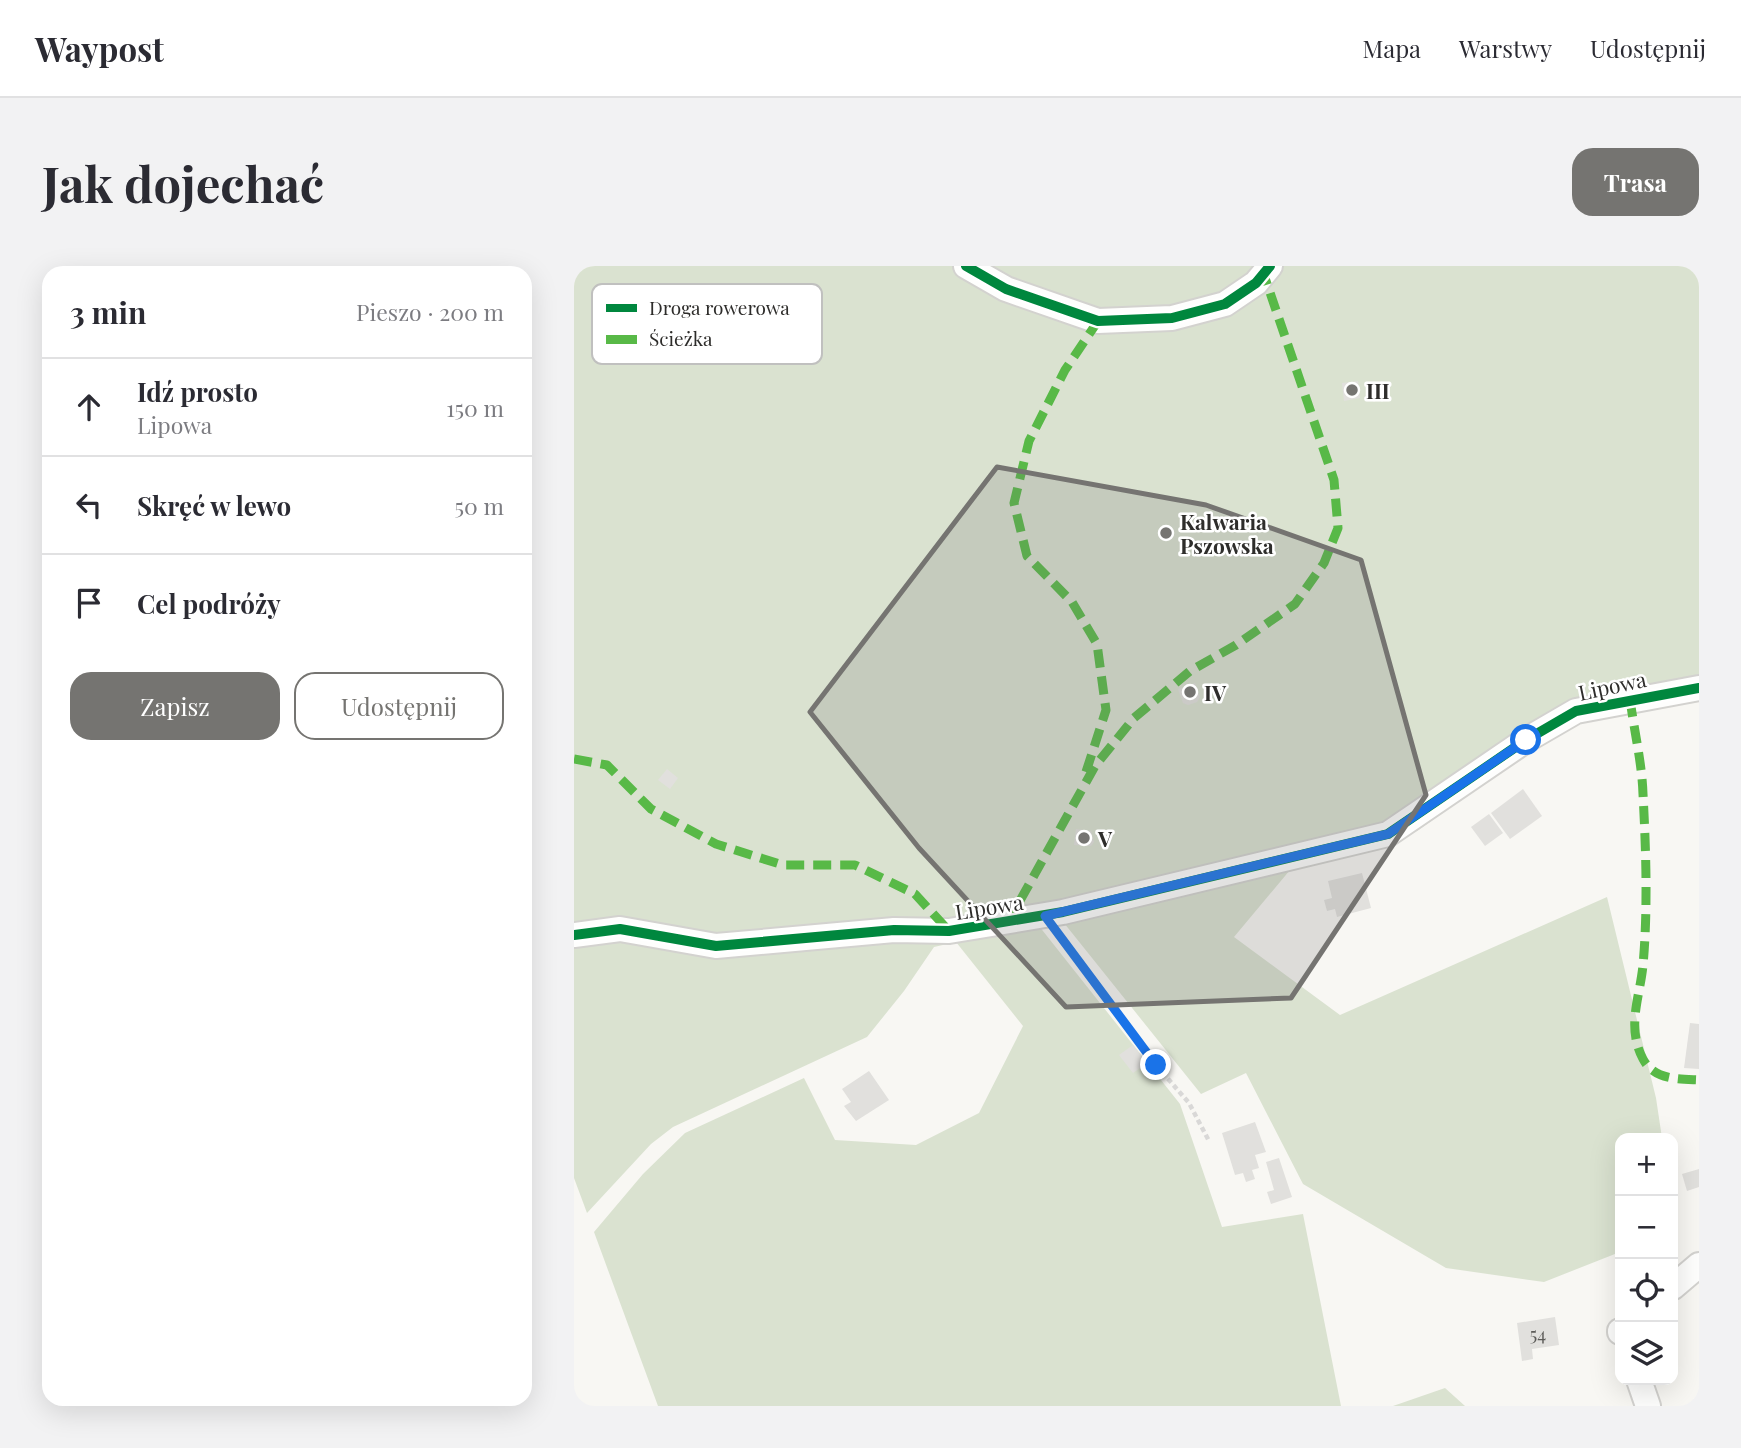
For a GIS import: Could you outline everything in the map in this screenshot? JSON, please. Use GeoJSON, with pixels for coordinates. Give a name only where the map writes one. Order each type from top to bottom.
{"type":"FeatureCollection","features":[{"type":"Feature","properties":{"kind":"street"},"geometry":{"type":"LineString","coordinates":[[965,266],[1006,289],[1098,321],[1172,318],[1224,304],[1256,283],[1270,266]]}},
{"type":"Feature","properties":{"kind":"street","name":"Lipowa"},"geometry":{"type":"LineString","coordinates":[[574,935],[620,929],[716,946],[894,930],[949,931],[1045,916],[1388,834],[1526,740],[1576,711],[1699,688]]}},
{"type":"Feature","properties":{"kind":"street"},"geometry":{"type":"LineString","coordinates":[[1678,1283],[1699,1265]]}},
{"type":"Feature","properties":{"kind":"street"},"geometry":{"type":"LineString","coordinates":[[1641,1385],[1648,1406]]}},
{"type":"Feature","properties":{"kind":"path"},"geometry":{"type":"LineString","coordinates":[[1045,916],[1156,1065],[1189,1103],[1209,1141]]}},
{"type":"Feature","properties":{"kind":"highlighted area"},"geometry":{"type":"Polygon","coordinates":[[[997,467],[1206,505],[1361,560],[1426,795],[1291,998],[1066,1007],[919,848],[810,712],[997,467]]]}},
{"type":"Feature","properties":{"kind":"green space"},"geometry":{"type":"Polygon","coordinates":[[[574,266],[1699,266],[1699,692],[1578,716],[1417,831],[1295,864],[1234,937],[1340,1015],[1607,897],[1656,1098],[1661,1133],[1615,1133],[1615,1254],[1544,1282],[1446,1268],[1303,1184],[1246,1073],[1201,1094],[1064,923],[1039,926],[1180,1104],[1222,1227],[1303,1214],[1341,1406],[658,1406],[594,1232],[643,1174],[685,1133],[804,1078],[835,1140],[916,1145],[979,1113],[1023,1026],[956,942],[934,947],[904,991],[867,1037],[673,1127],[651,1144],[587,1213],[574,1178],[574,266]]]}},
{"type":"Feature","properties":{"kind":"green space"},"geometry":{"type":"Polygon","coordinates":[[[1445,1388],[1465,1406],[1393,1406],[1445,1388]]]}},
{"type":"Feature","properties":{"kind":"building"},"geometry":{"type":"Polygon","coordinates":[[[1358,381],[1360,398],[1344,401],[1342,383],[1358,381]]]}},
{"type":"Feature","properties":{"kind":"building"},"geometry":{"type":"Polygon","coordinates":[[[1195,683],[1200,697],[1197,702],[1188,705],[1183,703],[1178,689],[1195,683]]]}},
{"type":"Feature","properties":{"kind":"building"},"geometry":{"type":"Polygon","coordinates":[[[667,769],[678,778],[670,789],[658,780],[667,769]]]}},
{"type":"Feature","properties":{"kind":"building"},"geometry":{"type":"Polygon","coordinates":[[[1523,789],[1542,816],[1510,839],[1491,813],[1523,789]]]}},
{"type":"Feature","properties":{"kind":"building"},"geometry":{"type":"Polygon","coordinates":[[[1489,814],[1503,833],[1485,846],[1471,827],[1489,814]]]}},
{"type":"Feature","properties":{"kind":"building"},"geometry":{"type":"Polygon","coordinates":[[[1076,829],[1091,831],[1094,842],[1091,846],[1074,845],[1076,829]]]}},
{"type":"Feature","properties":{"kind":"building"},"geometry":{"type":"Polygon","coordinates":[[[1362,873],[1371,908],[1337,917],[1335,909],[1327,911],[1324,900],[1332,898],[1328,881],[1362,873]]]}},
{"type":"Feature","properties":{"kind":"building"},"geometry":{"type":"Polygon","coordinates":[[[1690,1023],[1699,1024],[1699,1069],[1684,1068],[1690,1023]]]}},
{"type":"Feature","properties":{"kind":"building"},"geometry":{"type":"Polygon","coordinates":[[[1133,1045],[1147,1063],[1133,1073],[1119,1055],[1133,1045]]]}},
{"type":"Feature","properties":{"kind":"building"},"geometry":{"type":"Polygon","coordinates":[[[869,1071],[889,1100],[856,1121],[844,1106],[851,1102],[842,1089],[869,1071]]]}},
{"type":"Feature","properties":{"kind":"building"},"geometry":{"type":"Polygon","coordinates":[[[1255,1122],[1266,1152],[1255,1155],[1259,1168],[1252,1170],[1255,1179],[1246,1182],[1243,1173],[1235,1175],[1222,1133],[1255,1122]]]}},
{"type":"Feature","properties":{"kind":"building"},"geometry":{"type":"Polygon","coordinates":[[[1279,1158],[1292,1197],[1271,1204],[1267,1192],[1274,1190],[1266,1162],[1279,1158]]]}},
{"type":"Feature","properties":{"kind":"building"},"geometry":{"type":"Polygon","coordinates":[[[1699,1169],[1699,1187],[1687,1191],[1682,1174],[1699,1169]]]}},
{"type":"Feature","properties":{"kind":"building"},"geometry":{"type":"Polygon","coordinates":[[[1555,1317],[1559,1345],[1532,1349],[1533,1359],[1522,1361],[1517,1323],[1555,1317]]]}},
{"type":"Feature","properties":{"kind":"marked path"},"geometry":{"type":"LineString","coordinates":[[1007,924],[1095,766],[1134,718],[1190,671],[1236,645],[1295,604],[1324,563],[1338,528],[1334,480],[1264,275]]}},
{"type":"Feature","properties":{"kind":"marked path"},"geometry":{"type":"LineString","coordinates":[[1086,772],[1106,710],[1097,644],[1072,602],[1027,556],[1014,503],[1029,441],[1065,370],[1098,321],[1104,321]]}},
{"type":"Feature","properties":{"kind":"marked path"},"geometry":{"type":"LineString","coordinates":[[1630,699],[1640,758],[1646,880],[1645,944],[1635,1035],[1643,1059],[1653,1071],[1667,1077],[1699,1080]]}},
{"type":"Feature","properties":{"kind":"marked path"},"geometry":{"type":"LineString","coordinates":[[574,759],[607,765],[651,809],[716,844],[783,865],[855,865],[915,894],[949,931]]}},
{"type":"Feature","properties":{"kind":"cycle path"},"geometry":{"type":"LineString","coordinates":[[966,266],[1006,289],[1098,321],[1172,318],[1225,304],[1256,283],[1270,266]]}},
{"type":"Feature","properties":{"kind":"cycle path"},"geometry":{"type":"LineString","coordinates":[[574,935],[620,929],[716,946],[894,930],[949,931],[1063,912],[1388,834],[1526,740],[1576,711],[1699,688]]}},
{"type":"Feature","properties":{"kind":"place","name":"III"},"geometry":{"type":"Point","coordinates":[1352,390]}},
{"type":"Feature","properties":{"kind":"place","name":"Kalwaria Pszowska"},"geometry":{"type":"Point","coordinates":[1166,533]}},
{"type":"Feature","properties":{"kind":"place","name":"IV"},"geometry":{"type":"Point","coordinates":[1190,692]}},
{"type":"Feature","properties":{"kind":"place","name":"V"},"geometry":{"type":"Point","coordinates":[1084,838]}},
{"type":"Feature","properties":{"kind":"route"},"geometry":{"type":"LineString","coordinates":[[1156,1065],[1045,916],[1388,834],[1526,740]]}}]}
